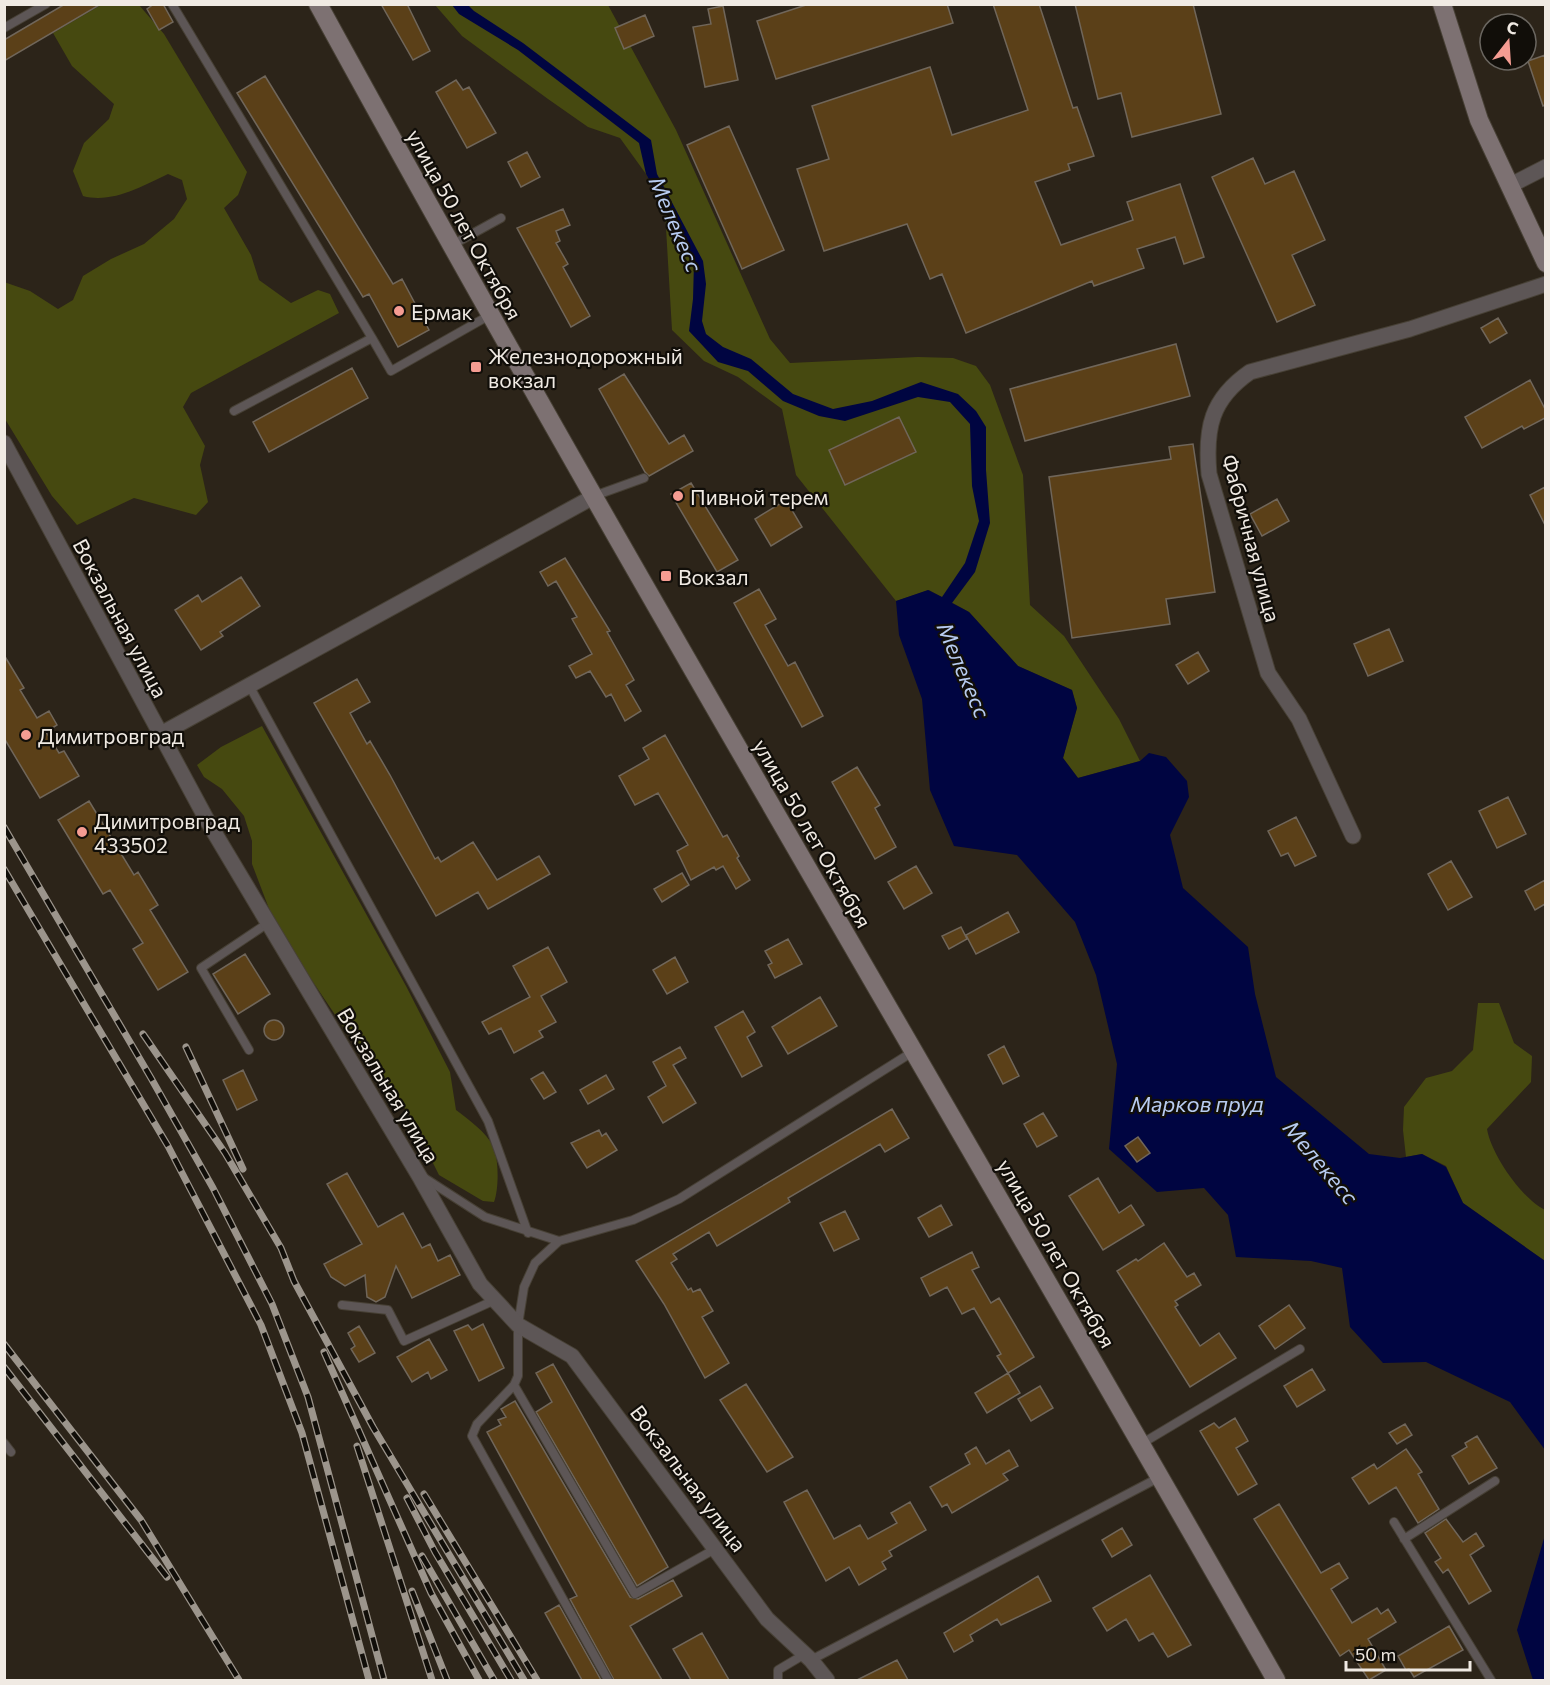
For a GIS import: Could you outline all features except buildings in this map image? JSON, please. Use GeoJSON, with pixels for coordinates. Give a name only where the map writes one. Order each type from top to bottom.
{"type":"FeatureCollection","features":[{"type":"Feature","properties":{"kind":"main road","name":"улица 50 лет Октября"},"geometry":{"type":"LineString","coordinates":[[318,4],[450,246],[593,497],[1276,1680]]}},
{"type":"Feature","properties":{"kind":"main road"},"geometry":{"type":"LineString","coordinates":[[1442,4],[1479,120],[1545,263]]}},
{"type":"Feature","properties":{"kind":"street"},"geometry":{"type":"LineString","coordinates":[[1509,186],[1545,167]]}},
{"type":"Feature","properties":{"kind":"street","name":"Фабричная улица"},"geometry":{"type":"LineString","coordinates":[[1353,836],[1299,719],[1268,673],[1209,474],[1206,443],[1213,415],[1229,386],[1250,372],[1410,329],[1545,284]]}},
{"type":"Feature","properties":{"kind":"street","name":"Вокзальная улица"},"geometry":{"type":"LineString","coordinates":[[4,443],[159,735],[268,923],[418,1173],[480,1284],[518,1325],[572,1356],[767,1619],[808,1657],[827,1680]]}},
{"type":"Feature","properties":{"kind":"street"},"geometry":{"type":"LineString","coordinates":[[159,735],[593,497]]}},
{"type":"Feature","properties":{"kind":"lane"},"geometry":{"type":"LineString","coordinates":[[4,28],[46,4]]}},
{"type":"Feature","properties":{"kind":"lane"},"geometry":{"type":"LineString","coordinates":[[172,4],[391,370],[490,315]]}},
{"type":"Feature","properties":{"kind":"lane"},"geometry":{"type":"LineString","coordinates":[[450,246],[501,218]]}},
{"type":"Feature","properties":{"kind":"lane"},"geometry":{"type":"LineString","coordinates":[[234,411],[372,338]]}},
{"type":"Feature","properties":{"kind":"lane"},"geometry":{"type":"LineString","coordinates":[[593,497],[644,478]]}},
{"type":"Feature","properties":{"kind":"lane"},"geometry":{"type":"LineString","coordinates":[[250,687],[488,1120],[528,1233]]}},
{"type":"Feature","properties":{"kind":"lane"},"geometry":{"type":"LineString","coordinates":[[249,1050],[201,968],[268,923]]}},
{"type":"Feature","properties":{"kind":"lane"},"geometry":{"type":"LineString","coordinates":[[608,1680],[472,1436],[477,1425],[514,1384],[518,1376],[518,1325],[524,1287],[535,1263],[559,1241],[633,1220],[679,1199],[914,1051]]}},
{"type":"Feature","properties":{"kind":"lane"},"geometry":{"type":"LineString","coordinates":[[418,1173],[485,1217],[528,1233],[559,1241]]}},
{"type":"Feature","properties":{"kind":"lane"},"geometry":{"type":"LineString","coordinates":[[342,1305],[388,1310],[404,1341],[495,1300]]}},
{"type":"Feature","properties":{"kind":"lane"},"geometry":{"type":"LineString","coordinates":[[1141,1444],[1300,1349]]}},
{"type":"Feature","properties":{"kind":"lane"},"geometry":{"type":"LineString","coordinates":[[514,1384],[635,1594],[716,1549]]}},
{"type":"Feature","properties":{"kind":"lane"},"geometry":{"type":"LineString","coordinates":[[4,1443],[11,1452]]}},
{"type":"Feature","properties":{"kind":"lane"},"geometry":{"type":"LineString","coordinates":[[778,1680],[778,1670],[808,1657],[1160,1477]]}},
{"type":"Feature","properties":{"kind":"lane"},"geometry":{"type":"LineString","coordinates":[[1404,1539],[1495,1481]]}},
{"type":"Feature","properties":{"kind":"lane"},"geometry":{"type":"LineString","coordinates":[[1394,1522],[1490,1680]]}},
{"type":"Feature","properties":{"kind":"shaded area"},"geometry":{"type":"Polygon","coordinates":[[[101,5],[139,5],[164,34],[247,172],[238,195],[224,208],[251,255],[259,280],[291,303],[318,290],[330,294],[339,313],[191,393],[183,407],[205,446],[200,465],[208,502],[196,515],[134,498],[77,525],[52,496],[5,419],[4,282],[30,291],[58,309],[73,300],[83,276],[111,259],[144,244],[174,219],[187,199],[182,180],[168,174],[116,196],[94,198],[83,196],[73,171],[84,143],[109,119],[114,104],[72,66],[53,33],[101,5]]]}},
{"type":"Feature","properties":{"kind":"shaded area"},"geometry":{"type":"Polygon","coordinates":[[[435,5],[608,5],[676,130],[770,339],[790,363],[918,357],[953,358],[976,366],[990,385],[1023,475],[1030,605],[1064,636],[1119,719],[1140,761],[1078,778],[1063,758],[1077,708],[1072,690],[1018,666],[969,612],[929,590],[896,601],[796,475],[782,409],[738,377],[704,361],[672,330],[665,211],[646,174],[620,138],[588,127],[548,99],[462,36],[435,5]]]}},
{"type":"Feature","properties":{"kind":"shaded area"},"geometry":{"type":"Polygon","coordinates":[[[262,726],[406,986],[450,1072],[456,1110],[481,1131],[493,1146],[498,1174],[494,1202],[483,1201],[439,1175],[427,1151],[420,1128],[346,1031],[276,927],[252,864],[252,841],[244,816],[222,789],[204,777],[197,765],[221,747],[262,726]]]}},
{"type":"Feature","properties":{"kind":"shaded area"},"geometry":{"type":"Polygon","coordinates":[[[1478,1003],[1499,1003],[1514,1043],[1532,1056],[1531,1082],[1487,1129],[1495,1151],[1509,1175],[1527,1196],[1545,1210],[1545,1261],[1463,1203],[1446,1166],[1422,1154],[1406,1157],[1403,1130],[1404,1107],[1426,1078],[1452,1071],[1473,1050],[1478,1003]]]}},
{"type":"Feature","properties":{"kind":"water","name":"Марков пруд"},"geometry":{"type":"Polygon","coordinates":[[[452,5],[468,5],[523,43],[651,140],[657,174],[703,261],[706,284],[702,321],[706,334],[723,347],[751,359],[793,394],[833,409],[872,401],[921,382],[958,394],[976,411],[986,427],[990,523],[975,572],[952,603],[969,612],[1018,666],[1072,690],[1077,708],[1063,758],[1078,778],[1140,761],[1149,753],[1166,757],[1187,781],[1189,797],[1170,835],[1183,888],[1248,947],[1255,994],[1276,1077],[1369,1154],[1400,1158],[1422,1154],[1446,1167],[1463,1203],[1545,1261],[1545,1450],[1510,1402],[1426,1362],[1383,1363],[1350,1327],[1342,1268],[1311,1261],[1236,1257],[1228,1215],[1204,1188],[1157,1192],[1109,1149],[1117,1064],[1096,975],[1075,922],[1017,855],[954,846],[930,790],[922,699],[899,635],[896,601],[928,590],[942,597],[965,563],[979,521],[972,486],[970,424],[950,402],[918,397],[845,421],[819,416],[783,401],[748,371],[718,362],[689,331],[694,263],[646,174],[639,143],[518,50],[459,14],[452,5]]]}},
{"type":"Feature","properties":{"kind":"water"},"geometry":{"type":"Polygon","coordinates":[[[1545,1535],[1545,1680],[1533,1680],[1517,1630],[1545,1535]]]}},
{"type":"Feature","properties":{"kind":"railway"},"geometry":{"type":"LineString","coordinates":[[4,827],[213,1188],[272,1304],[308,1397],[384,1680]]}},
{"type":"Feature","properties":{"kind":"railway"},"geometry":{"type":"LineString","coordinates":[[4,869],[168,1146],[261,1325],[302,1433],[369,1680]]}},
{"type":"Feature","properties":{"kind":"railway"},"geometry":{"type":"LineString","coordinates":[[143,1034],[225,1153],[281,1248],[294,1281],[373,1427],[524,1680]]}},
{"type":"Feature","properties":{"kind":"railway"},"geometry":{"type":"LineString","coordinates":[[186,1047],[243,1169]]}},
{"type":"Feature","properties":{"kind":"railway"},"geometry":{"type":"LineString","coordinates":[[4,1344],[141,1520],[239,1680]]}},
{"type":"Feature","properties":{"kind":"railway"},"geometry":{"type":"LineString","coordinates":[[324,1352],[431,1593],[479,1680]]}},
{"type":"Feature","properties":{"kind":"railway"},"geometry":{"type":"LineString","coordinates":[[4,1367],[167,1577]]}},
{"type":"Feature","properties":{"kind":"railway"},"geometry":{"type":"LineString","coordinates":[[357,1446],[432,1680]]}},
{"type":"Feature","properties":{"kind":"railway"},"geometry":{"type":"LineString","coordinates":[[424,1494],[537,1680]]}},
{"type":"Feature","properties":{"kind":"railway"},"geometry":{"type":"LineString","coordinates":[[407,1498],[435,1552],[511,1680]]}},
{"type":"Feature","properties":{"kind":"railway"},"geometry":{"type":"LineString","coordinates":[[422,1556],[494,1680]]}},
{"type":"Feature","properties":{"kind":"railway"},"geometry":{"type":"LineString","coordinates":[[412,1591],[447,1680]]}},
{"type":"Feature","properties":{"kind":"place","name":"Ермак"},"geometry":{"type":"Point","coordinates":[399,311]}},
{"type":"Feature","properties":{"kind":"place","name":"Железнодорожный вокзал"},"geometry":{"type":"Point","coordinates":[476,367]}},
{"type":"Feature","properties":{"kind":"place","name":"Пивной терем"},"geometry":{"type":"Point","coordinates":[678,496]}},
{"type":"Feature","properties":{"kind":"place","name":"Вокзал"},"geometry":{"type":"Point","coordinates":[666,576]}},
{"type":"Feature","properties":{"kind":"place","name":"Димитровград"},"geometry":{"type":"Point","coordinates":[26,735]}},
{"type":"Feature","properties":{"kind":"place","name":"Димитровград 433502"},"geometry":{"type":"Point","coordinates":[82,832]}},
{"type":"Feature","properties":{"kind":"water label","name":"Мелекесс"},"geometry":{"type":"Point","coordinates":[676,224]}},
{"type":"Feature","properties":{"kind":"water label","name":"Мелекесс"},"geometry":{"type":"Point","coordinates":[964,670]}},
{"type":"Feature","properties":{"kind":"water label","name":"Мелекесс"},"geometry":{"type":"Point","coordinates":[1321,1162]}}]}
